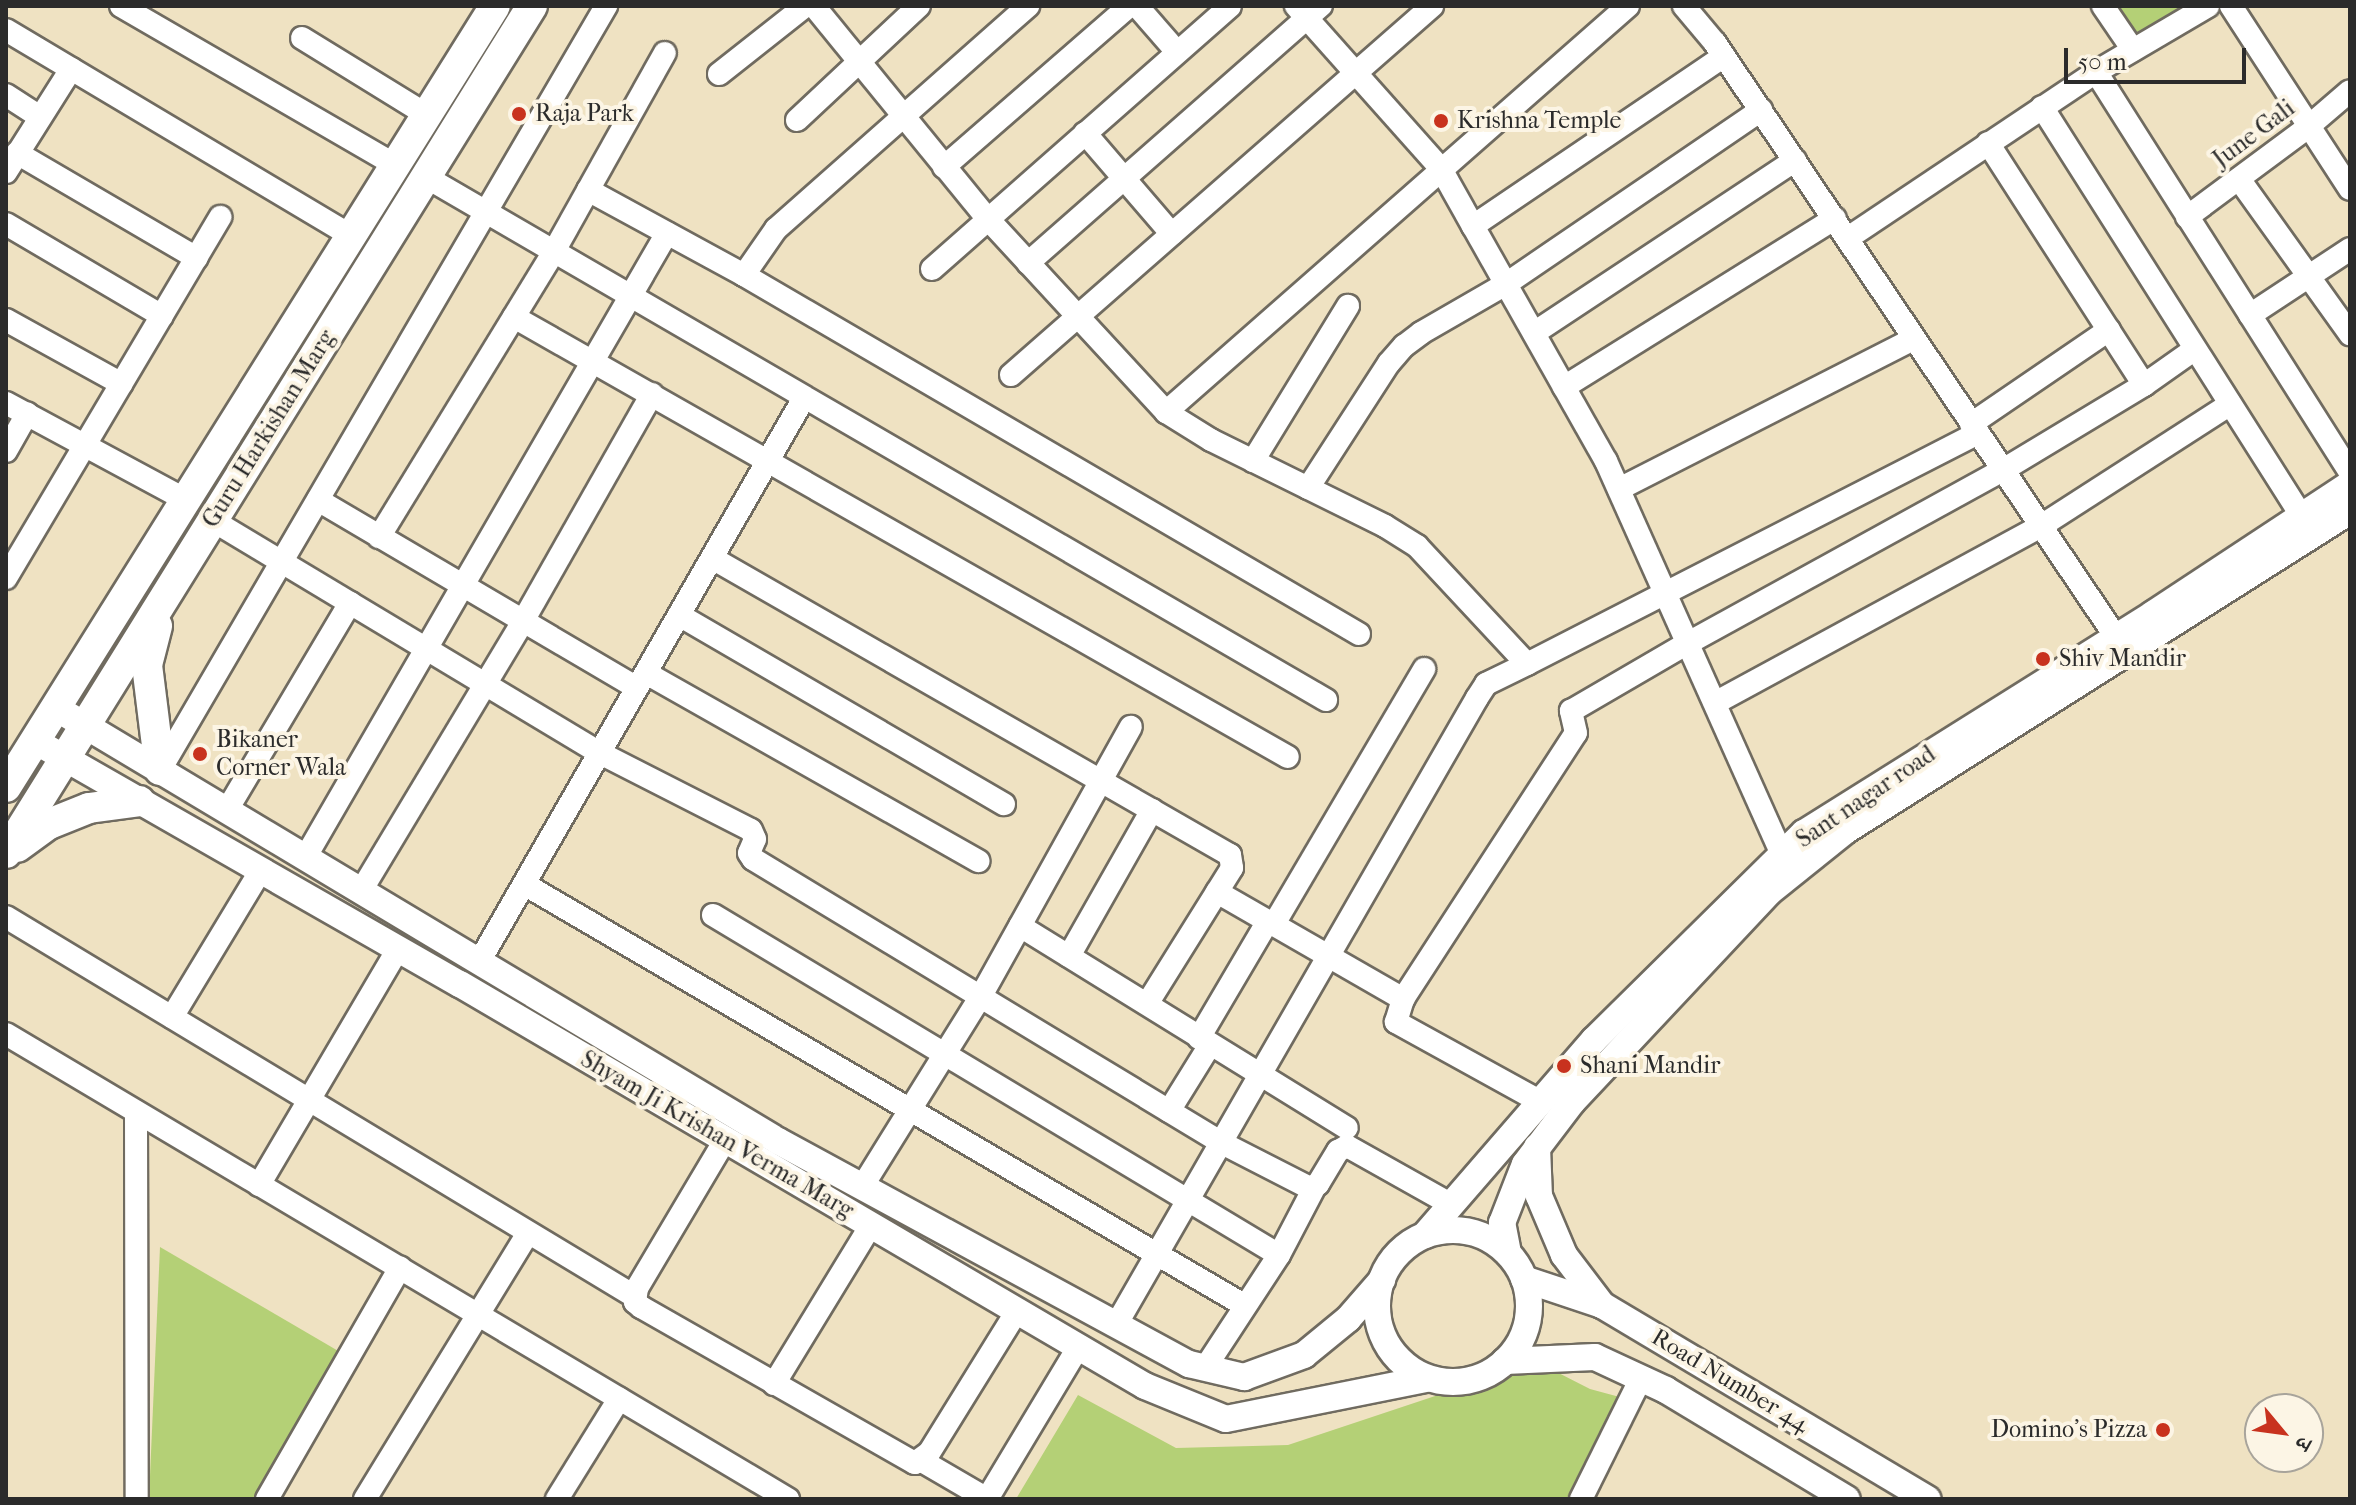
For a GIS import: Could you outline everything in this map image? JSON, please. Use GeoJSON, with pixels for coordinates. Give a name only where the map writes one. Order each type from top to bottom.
{"type":"FeatureCollection","features":[{"type":"Feature","properties":{"kind":"main road","name":"Guru Harkishan Marg"},"geometry":{"type":"LineString","coordinates":[[6,787],[495,6]]}},
{"type":"Feature","properties":{"kind":"main road","name":"Guru Harkishan Marg"},"geometry":{"type":"LineString","coordinates":[[6,854],[532,6]]}},
{"type":"Feature","properties":{"kind":"main road"},"geometry":{"type":"LineString","coordinates":[[160,770],[147,665],[165,597]]}},
{"type":"Feature","properties":{"kind":"main road"},"geometry":{"type":"LineString","coordinates":[[6,854],[49,824],[76,813],[140,801]]}},
{"type":"Feature","properties":{"kind":"street"},"geometry":{"type":"LineString","coordinates":[[121,6],[395,165]]}},
{"type":"Feature","properties":{"kind":"street"},"geometry":{"type":"LineString","coordinates":[[160,770],[606,6]]}},
{"type":"Feature","properties":{"kind":"street"},"geometry":{"type":"LineString","coordinates":[[719,74],[805,6]]}},
{"type":"Feature","properties":{"kind":"street"},"geometry":{"type":"LineString","coordinates":[[814,6],[988,219],[1166,412],[1417,546],[1527,664]]}},
{"type":"Feature","properties":{"kind":"street"},"geometry":{"type":"LineString","coordinates":[[797,120],[858,59],[919,6]]}},
{"type":"Feature","properties":{"kind":"street"},"geometry":{"type":"LineString","coordinates":[[744,275],[776,229],[1028,6]]}},
{"type":"Feature","properties":{"kind":"street"},"geometry":{"type":"LineString","coordinates":[[944,167],[1129,6]]}},
{"type":"Feature","properties":{"kind":"street"},"geometry":{"type":"LineString","coordinates":[[1137,6],[1177,52]]}},
{"type":"Feature","properties":{"kind":"street"},"geometry":{"type":"LineString","coordinates":[[932,269],[1230,6]]}},
{"type":"Feature","properties":{"kind":"street"},"geometry":{"type":"LineString","coordinates":[[1011,375],[1432,6]]}},
{"type":"Feature","properties":{"kind":"street"},"geometry":{"type":"LineString","coordinates":[[1166,412],[1628,6]]}},
{"type":"Feature","properties":{"kind":"street"},"geometry":{"type":"LineString","coordinates":[[1684,6],[1724,56],[1835,218],[2116,637]]}},
{"type":"Feature","properties":{"kind":"street"},"geometry":{"type":"LineString","coordinates":[[2103,6],[2133,50]]}},
{"type":"Feature","properties":{"kind":"street"},"geometry":{"type":"LineString","coordinates":[[1848,238],[2096,72],[2208,6]]}},
{"type":"Feature","properties":{"kind":"street"},"geometry":{"type":"LineString","coordinates":[[2231,6],[2350,189]]}},
{"type":"Feature","properties":{"kind":"street"},"geometry":{"type":"LineString","coordinates":[[1028,263],[1125,179],[1308,10],[1358,74],[1441,169],[1534,333],[1619,489],[1782,854]]}},
{"type":"Feature","properties":{"kind":"street"},"geometry":{"type":"LineString","coordinates":[[6,30],[351,236]]}},
{"type":"Feature","properties":{"kind":"street"},"geometry":{"type":"LineString","coordinates":[[302,38],[427,115]]}},
{"type":"Feature","properties":{"kind":"street"},"geometry":{"type":"LineString","coordinates":[[379,537],[553,253],[665,53]]}},
{"type":"Feature","properties":{"kind":"street"},"geometry":{"type":"LineString","coordinates":[[1473,226],[1724,56]]}},
{"type":"Feature","properties":{"kind":"street"},"geometry":{"type":"LineString","coordinates":[[71,69],[12,163],[197,258]]}},
{"type":"Feature","properties":{"kind":"street"},"geometry":{"type":"LineString","coordinates":[[2096,72],[2350,473]]}},
{"type":"Feature","properties":{"kind":"street","name":"June Gali"},"geometry":{"type":"LineString","coordinates":[[2187,217],[2308,127],[2350,91]]}},
{"type":"Feature","properties":{"kind":"street"},"geometry":{"type":"LineString","coordinates":[[6,95],[40,117]]}},
{"type":"Feature","properties":{"kind":"street"},"geometry":{"type":"LineString","coordinates":[[2042,107],[2302,517]]}},
{"type":"Feature","properties":{"kind":"street"},"geometry":{"type":"LineString","coordinates":[[1308,488],[1389,363],[1404,346],[1506,284],[1761,110]]}},
{"type":"Feature","properties":{"kind":"street"},"geometry":{"type":"LineString","coordinates":[[1085,133],[1172,234]]}},
{"type":"Feature","properties":{"kind":"street"},"geometry":{"type":"LineString","coordinates":[[1988,143],[2144,385]]}},
{"type":"Feature","properties":{"kind":"street"},"geometry":{"type":"LineString","coordinates":[[1534,333],[1795,160]]}},
{"type":"Feature","properties":{"kind":"street"},"geometry":{"type":"LineString","coordinates":[[426,177],[1326,700]]}},
{"type":"Feature","properties":{"kind":"street"},"geometry":{"type":"LineString","coordinates":[[2239,179],[2350,334]]}},
{"type":"Feature","properties":{"kind":"street"},"geometry":{"type":"LineString","coordinates":[[588,190],[744,275],[1359,634]]}},
{"type":"Feature","properties":{"kind":"street"},"geometry":{"type":"LineString","coordinates":[[6,578],[220,217]]}},
{"type":"Feature","properties":{"kind":"street"},"geometry":{"type":"LineString","coordinates":[[1564,387],[1835,218]]}},
{"type":"Feature","properties":{"kind":"street"},"geometry":{"type":"LineString","coordinates":[[6,224],[162,316]]}},
{"type":"Feature","properties":{"kind":"street"},"geometry":{"type":"LineString","coordinates":[[305,858],[461,584],[632,299],[667,233]]}},
{"type":"Feature","properties":{"kind":"street"},"geometry":{"type":"LineString","coordinates":[[2250,315],[2350,249]]}},
{"type":"Feature","properties":{"kind":"street"},"geometry":{"type":"LineString","coordinates":[[1253,461],[1348,306]]}},
{"type":"Feature","properties":{"kind":"street"},"geometry":{"type":"LineString","coordinates":[[514,317],[1288,757]]}},
{"type":"Feature","properties":{"kind":"street"},"geometry":{"type":"LineString","coordinates":[[6,320],[122,384]]}},
{"type":"Feature","properties":{"kind":"street"},"geometry":{"type":"LineString","coordinates":[[1116,1325],[1486,684],[1665,593],[1974,428],[2109,330]]}},
{"type":"Feature","properties":{"kind":"street"},"geometry":{"type":"LineString","coordinates":[[1619,489],[1914,339]]}},
{"type":"Feature","properties":{"kind":"street"},"geometry":{"type":"LineString","coordinates":[[1541,1102],[1396,1022],[1403,999],[1576,733],[1571,711],[2003,470],[2144,385],[2195,349]]}},
{"type":"Feature","properties":{"kind":"street"},"geometry":{"type":"LineString","coordinates":[[361,891],[523,621],[652,394]]}},
{"type":"Feature","properties":{"kind":"street"},"geometry":{"type":"LineString","coordinates":[[479,962],[804,398]]}},
{"type":"Feature","properties":{"kind":"street"},"geometry":{"type":"LineString","coordinates":[[6,403],[186,500]]}},
{"type":"Feature","properties":{"kind":"street"},"geometry":{"type":"LineString","coordinates":[[1715,703],[2041,526],[2230,404]]}},
{"type":"Feature","properties":{"kind":"street"},"geometry":{"type":"LineString","coordinates":[[6,451],[27,414]]}},
{"type":"Feature","properties":{"kind":"street","name":"Sant nagar road"},"geometry":{"type":"LineString","coordinates":[[1425,1235],[1594,1040],[1804,833],[2116,637],[2350,484]]}},
{"type":"Feature","properties":{"kind":"street"},"geometry":{"type":"LineString","coordinates":[[318,500],[523,621],[642,680],[978,861]]}},
{"type":"Feature","properties":{"kind":"street","name":"Sant nagar road"},"geometry":{"type":"LineString","coordinates":[[1508,1253],[1502,1223],[1525,1164],[1537,1147],[1572,1102],[1768,893],[1845,831],[2350,511]]}},
{"type":"Feature","properties":{"kind":"street"},"geometry":{"type":"LineString","coordinates":[[212,520],[600,753],[751,830],[755,839],[749,853],[753,859],[1222,1143],[1314,1188]]}},
{"type":"Feature","properties":{"kind":"street"},"geometry":{"type":"LineString","coordinates":[[712,558],[1230,855],[1232,868],[1147,1004]]}},
{"type":"Feature","properties":{"kind":"street"},"geometry":{"type":"LineString","coordinates":[[227,810],[350,603]]}},
{"type":"Feature","properties":{"kind":"street"},"geometry":{"type":"LineString","coordinates":[[679,615],[1004,804]]}},
{"type":"Feature","properties":{"kind":"street"},"geometry":{"type":"LineString","coordinates":[[1169,1111],[1271,923],[1424,669]]}},
{"type":"Feature","properties":{"kind":"street","name":"Shyam Ji Krishan Verma Marg"},"geometry":{"type":"LineString","coordinates":[[56,708],[778,1141],[1189,1364],[1244,1377],[1304,1355],[1348,1319],[1382,1280]]}},
{"type":"Feature","properties":{"kind":"street"},"geometry":{"type":"LineString","coordinates":[[862,1187],[981,996],[1131,727]]}},
{"type":"Feature","properties":{"kind":"street","name":"Shyam Ji Krishan Verma Marg"},"geometry":{"type":"LineString","coordinates":[[35,741],[398,949],[1145,1386],[1226,1419],[1427,1379]]}},
{"type":"Feature","properties":{"kind":"street"},"geometry":{"type":"LineString","coordinates":[[1069,956],[1152,810]]}},
{"type":"Feature","properties":{"kind":"street"},"geometry":{"type":"LineString","coordinates":[[172,1017],[261,870]]}},
{"type":"Feature","properties":{"kind":"street"},"geometry":{"type":"LineString","coordinates":[[524,884],[1244,1305]]}},
{"type":"Feature","properties":{"kind":"street"},"geometry":{"type":"LineString","coordinates":[[1217,892],[1403,999]]}},
{"type":"Feature","properties":{"kind":"street"},"geometry":{"type":"LineString","coordinates":[[713,915],[1279,1255]]}},
{"type":"Feature","properties":{"kind":"street"},"geometry":{"type":"LineString","coordinates":[[6,917],[634,1296],[641,1307],[905,1460],[915,1463],[922,1461],[1017,1311]]}},
{"type":"Feature","properties":{"kind":"street"},"geometry":{"type":"LineString","coordinates":[[1020,926],[1347,1128]]}},
{"type":"Feature","properties":{"kind":"street"},"geometry":{"type":"LineString","coordinates":[[259,1185],[398,949]]}},
{"type":"Feature","properties":{"kind":"street"},"geometry":{"type":"LineString","coordinates":[[6,1034],[788,1499]]}},
{"type":"Feature","properties":{"kind":"street"},"geometry":{"type":"LineString","coordinates":[[136,1112],[137,1499]]}},
{"type":"Feature","properties":{"kind":"street"},"geometry":{"type":"LineString","coordinates":[[634,1296],[725,1140]]}},
{"type":"Feature","properties":{"kind":"street"},"geometry":{"type":"LineString","coordinates":[[1205,1368],[1279,1255],[1314,1188],[1338,1151],[1347,1146],[1452,1205]]}},
{"type":"Feature","properties":{"kind":"street"},"geometry":{"type":"LineString","coordinates":[[1537,1147],[1539,1196],[1564,1255],[1602,1305]]}},
{"type":"Feature","properties":{"kind":"street"},"geometry":{"type":"LineString","coordinates":[[774,1384],[871,1225]]}},
{"type":"Feature","properties":{"kind":"street"},"geometry":{"type":"LineString","coordinates":[[1447,1230],[1469,1232],[1490,1239],[1508,1253],[1524,1279],[1529,1301],[1527,1323],[1519,1344],[1505,1361],[1488,1374],[1469,1381],[1447,1383],[1427,1379],[1406,1367],[1389,1349],[1379,1327],[1377,1303],[1382,1280],[1392,1261],[1406,1246],[1425,1235],[1447,1230]]}},
{"type":"Feature","properties":{"kind":"street"},"geometry":{"type":"LineString","coordinates":[[365,1499],[528,1233]]}},
{"type":"Feature","properties":{"kind":"street"},"geometry":{"type":"LineString","coordinates":[[267,1499],[400,1268]]}},
{"type":"Feature","properties":{"kind":"street","name":"Road Number 44"},"geometry":{"type":"LineString","coordinates":[[1524,1279],[1602,1305],[1928,1499]]}},
{"type":"Feature","properties":{"kind":"street"},"geometry":{"type":"LineString","coordinates":[[922,1461],[987,1499],[1079,1346]]}},
{"type":"Feature","properties":{"kind":"street","name":"Road Number 44"},"geometry":{"type":"LineString","coordinates":[[1505,1361],[1595,1357],[1641,1378],[1847,1499]]}},
{"type":"Feature","properties":{"kind":"street"},"geometry":{"type":"LineString","coordinates":[[1581,1499],[1641,1378]]}},
{"type":"Feature","properties":{"kind":"street"},"geometry":{"type":"LineString","coordinates":[[557,1499],[619,1399]]}},
{"type":"Feature","properties":{"kind":"green space"},"geometry":{"type":"Polygon","coordinates":[[[2110,6],[2202,6],[2137,46],[2110,6]]]}},
{"type":"Feature","properties":{"kind":"green space"},"geometry":{"type":"Polygon","coordinates":[[[160,1247],[340,1352],[253,1499],[149,1499],[160,1247]]]}},
{"type":"Feature","properties":{"kind":"green space"},"geometry":{"type":"Polygon","coordinates":[[[1537,1362],[1590,1389],[1627,1399],[1567,1499],[1016,1499],[1078,1395],[1176,1448],[1288,1445],[1537,1362]]]}},
{"type":"Feature","properties":{"kind":"place","name":"Raja Park"},"geometry":{"type":"Point","coordinates":[519,114]}},
{"type":"Feature","properties":{"kind":"place","name":"Krishna Temple"},"geometry":{"type":"Point","coordinates":[1441,121]}},
{"type":"Feature","properties":{"kind":"place","name":"Shiv Mandir"},"geometry":{"type":"Point","coordinates":[2043,659]}},
{"type":"Feature","properties":{"kind":"place","name":"Bikaner Corner Wala"},"geometry":{"type":"Point","coordinates":[200,754]}},
{"type":"Feature","properties":{"kind":"place","name":"Shani Mandir"},"geometry":{"type":"Point","coordinates":[1564,1066]}},
{"type":"Feature","properties":{"kind":"place","name":"Domino’s Pizza"},"geometry":{"type":"Point","coordinates":[2163,1430]}}]}
